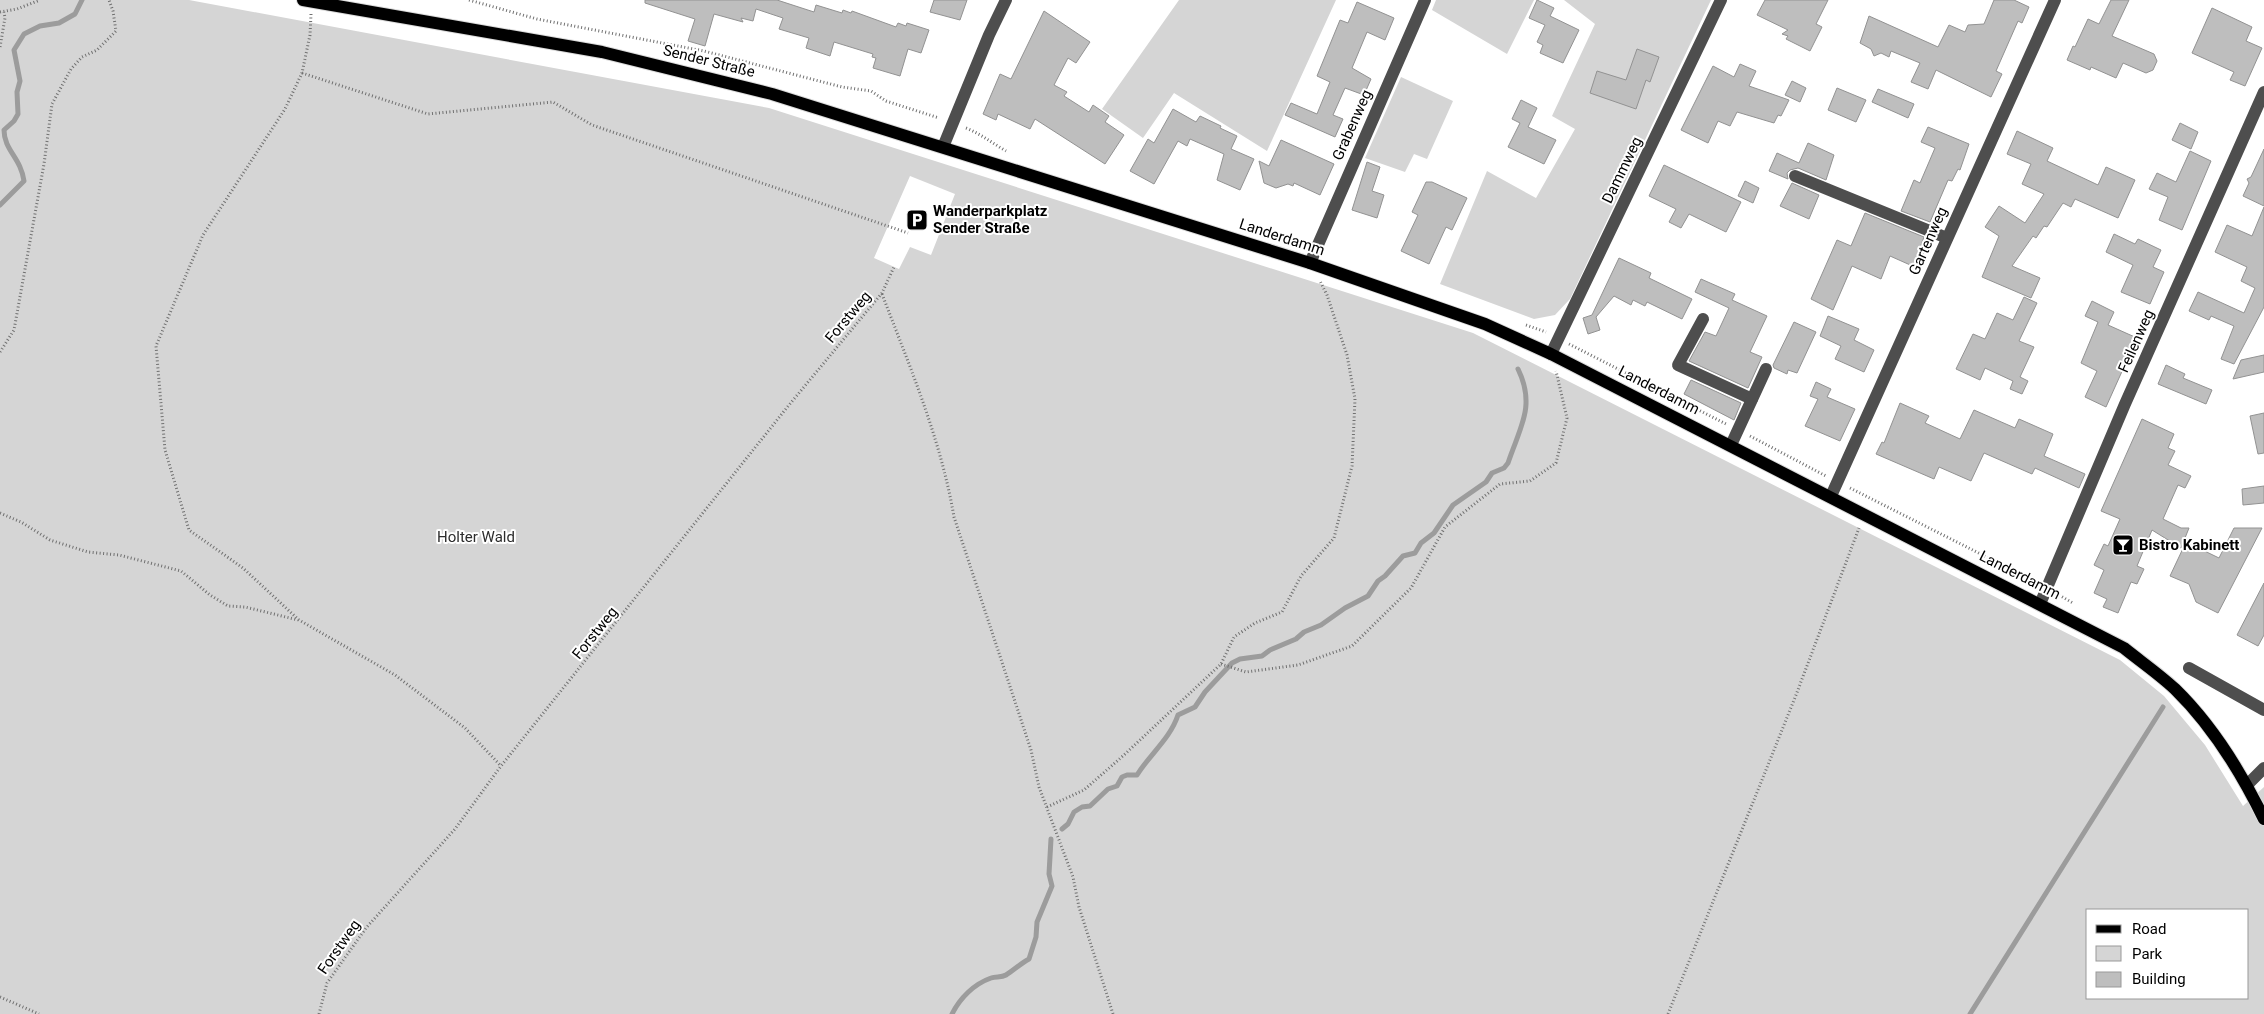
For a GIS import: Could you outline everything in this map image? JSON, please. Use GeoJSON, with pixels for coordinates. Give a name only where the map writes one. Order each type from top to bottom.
{"type":"FeatureCollection","features":[{"type":"Feature","properties":{"kind":"main road","name":"Sender Straße"},"geometry":{"type":"LineString","coordinates":[[309,0],[602,52],[772,94],[943,147]]}},
{"type":"Feature","properties":{"kind":"main road","name":"Landerdamm"},"geometry":{"type":"LineString","coordinates":[[943,147],[1310,263],[1485,324],[1551,354],[1831,496],[2124,648],[2175,689],[2215,735],[2247,785],[2264,819]]}},
{"type":"Feature","properties":{"kind":"street"},"geometry":{"type":"LineString","coordinates":[[943,147],[989,35],[1006,0]]}},
{"type":"Feature","properties":{"kind":"street","name":"Grabenweg"},"geometry":{"type":"LineString","coordinates":[[1310,263],[1425,0]]}},
{"type":"Feature","properties":{"kind":"street","name":"Dammweg"},"geometry":{"type":"LineString","coordinates":[[1551,354],[1721,0]]}},
{"type":"Feature","properties":{"kind":"street","name":"Gartenweg"},"geometry":{"type":"LineString","coordinates":[[1831,496],[2055,0]]}},
{"type":"Feature","properties":{"kind":"street","name":"Feilenweg"},"geometry":{"type":"LineString","coordinates":[[2040,604],[2129,396],[2264,92]]}},
{"type":"Feature","properties":{"kind":"street"},"geometry":{"type":"LineString","coordinates":[[1795,176],[1947,238]]}},
{"type":"Feature","properties":{"kind":"street"},"geometry":{"type":"LineString","coordinates":[[1703,320],[1678,365],[1752,399]]}},
{"type":"Feature","properties":{"kind":"street"},"geometry":{"type":"LineString","coordinates":[[1730,445],[1766,369]]}},
{"type":"Feature","properties":{"kind":"street"},"geometry":{"type":"LineString","coordinates":[[2189,668],[2264,710]]}},
{"type":"Feature","properties":{"kind":"street"},"geometry":{"type":"LineString","coordinates":[[2247,785],[2264,768]]}},
{"type":"Feature","properties":{"kind":"path"},"geometry":{"type":"LineString","coordinates":[[0,47],[5,18],[2,12],[40,0]]}},
{"type":"Feature","properties":{"kind":"path"},"geometry":{"type":"LineString","coordinates":[[0,352],[14,330],[44,164],[52,104],[71,69],[82,57],[97,50],[116,31],[109,0]]}},
{"type":"Feature","properties":{"kind":"path"},"geometry":{"type":"LineString","coordinates":[[309,0],[310,35],[302,73],[285,109],[202,235],[156,346],[165,450],[188,530],[243,568],[298,620],[395,675],[465,728],[501,766]]}},
{"type":"Feature","properties":{"kind":"path"},"geometry":{"type":"LineString","coordinates":[[469,0],[537,19],[704,51],[842,87],[871,91],[886,101],[941,118]]}},
{"type":"Feature","properties":{"kind":"path"},"geometry":{"type":"LineString","coordinates":[[302,73],[428,114],[553,102],[592,125],[908,233]]}},
{"type":"Feature","properties":{"kind":"path"},"geometry":{"type":"LineString","coordinates":[[1047,807],[1084,790],[1223,664],[1234,637],[1255,623],[1282,612],[1302,576],[1334,538],[1352,466],[1356,399],[1347,355],[1327,295],[1310,263]]}},
{"type":"Feature","properties":{"kind":"path","name":"Forstweg"},"geometry":{"type":"LineString","coordinates":[[319,1014],[327,982],[366,928],[455,829],[501,766],[789,405],[882,293],[894,267]]}},
{"type":"Feature","properties":{"kind":"path"},"geometry":{"type":"LineString","coordinates":[[882,293],[931,425],[949,486],[954,517],[1031,750],[1039,787],[1073,877],[1079,907],[1113,1014]]}},
{"type":"Feature","properties":{"kind":"path"},"geometry":{"type":"LineString","coordinates":[[1223,664],[1246,672],[1298,665],[1352,646],[1411,588],[1445,527],[1500,484],[1530,481],[1556,463],[1567,418],[1551,354]]}},
{"type":"Feature","properties":{"kind":"path"},"geometry":{"type":"LineString","coordinates":[[0,513],[21,522],[50,540],[88,552],[119,554],[181,571],[210,595],[228,606],[245,607],[298,620]]}},
{"type":"Feature","properties":{"kind":"path"},"geometry":{"type":"LineString","coordinates":[[1668,1014],[1796,695],[1864,514]]}},
{"type":"Feature","properties":{"kind":"path"},"geometry":{"type":"LineString","coordinates":[[0,997],[39,1014]]}},
{"type":"Feature","properties":{"kind":"green space","name":"Holter Wald"},"geometry":{"type":"Polygon","coordinates":[[[0,0],[189,0],[769,108],[1473,333],[2120,660],[2164,696],[2205,745],[2243,806],[2264,787],[2264,1014],[0,1014],[0,0]],[[910,176],[874,258],[899,269],[910,247],[931,255],[955,194],[910,176]]]}},
{"type":"Feature","properties":{"kind":"green space"},"geometry":{"type":"Polygon","coordinates":[[[1179,0],[1336,0],[1267,151],[1174,93],[1143,138],[1102,109],[1179,0]]]}},
{"type":"Feature","properties":{"kind":"green space"},"geometry":{"type":"Polygon","coordinates":[[[1436,0],[1534,0],[1507,54],[1432,10],[1436,0]]]}},
{"type":"Feature","properties":{"kind":"green space"},"geometry":{"type":"Polygon","coordinates":[[[1564,0],[1711,0],[1570,299],[1555,315],[1534,319],[1440,284],[1487,171],[1536,198],[1575,129],[1552,116],[1595,24],[1564,0]]]}},
{"type":"Feature","properties":{"kind":"green space"},"geometry":{"type":"Polygon","coordinates":[[[1401,77],[1453,101],[1427,159],[1414,154],[1405,172],[1365,158],[1401,77]]]}},
{"type":"Feature","properties":{"kind":"building"},"geometry":{"type":"Polygon","coordinates":[[[645,0],[777,0],[814,12],[816,5],[842,13],[843,10],[851,13],[852,11],[896,27],[898,23],[906,26],[907,23],[929,30],[921,53],[908,49],[900,76],[873,68],[876,58],[872,57],[873,54],[834,42],[830,56],[806,48],[809,38],[779,29],[783,18],[756,9],[753,21],[741,18],[743,22],[714,14],[705,46],[688,41],[695,19],[645,3],[645,0]]]}},
{"type":"Feature","properties":{"kind":"building"},"geometry":{"type":"Polygon","coordinates":[[[934,0],[967,0],[960,20],[930,12],[934,0]]]}},
{"type":"Feature","properties":{"kind":"building"},"geometry":{"type":"Polygon","coordinates":[[[1537,0],[1554,8],[1550,16],[1579,30],[1563,63],[1540,53],[1543,45],[1537,42],[1545,25],[1529,18],[1537,0]]]}},
{"type":"Feature","properties":{"kind":"building"},"geometry":{"type":"Polygon","coordinates":[[[1765,0],[1828,0],[1816,24],[1822,27],[1810,51],[1786,39],[1788,36],[1782,34],[1788,30],[1757,15],[1765,0]]]}},
{"type":"Feature","properties":{"kind":"building"},"geometry":{"type":"Polygon","coordinates":[[[1994,0],[2014,0],[2029,7],[2022,23],[2018,21],[1996,71],[2002,74],[1991,97],[1936,70],[1928,89],[1911,82],[1920,63],[1891,51],[1889,57],[1881,53],[1874,56],[1871,49],[1860,43],[1869,16],[1938,47],[1949,25],[1965,32],[1968,25],[1984,24],[1994,0]]]}},
{"type":"Feature","properties":{"kind":"building"},"geometry":{"type":"Polygon","coordinates":[[[2111,0],[2129,0],[2112,36],[2154,54],[2157,61],[2153,70],[2146,73],[2123,63],[2116,78],[2091,67],[2090,70],[2067,60],[2088,19],[2099,24],[2111,0]]]}},
{"type":"Feature","properties":{"kind":"building"},"geometry":{"type":"Polygon","coordinates":[[[1357,2],[1394,18],[1385,40],[1367,32],[1352,68],[1371,79],[1364,95],[1345,88],[1333,115],[1343,119],[1335,137],[1285,115],[1291,103],[1317,114],[1330,82],[1317,76],[1340,20],[1348,23],[1357,2]]]}},
{"type":"Feature","properties":{"kind":"building"},"geometry":{"type":"Polygon","coordinates":[[[2212,8],[2252,27],[2246,41],[2262,48],[2245,86],[2230,80],[2234,72],[2192,53],[2212,8]]]}},
{"type":"Feature","properties":{"kind":"building"},"geometry":{"type":"Polygon","coordinates":[[[1044,11],[1090,42],[1076,63],[1068,58],[1054,85],[1067,92],[1064,96],[1089,112],[1093,105],[1109,116],[1105,122],[1124,135],[1105,164],[1035,119],[1030,129],[998,114],[996,120],[983,114],[1000,74],[1011,79],[1044,11]]]}},
{"type":"Feature","properties":{"kind":"building"},"geometry":{"type":"Polygon","coordinates":[[[1637,49],[1659,57],[1650,82],[1646,80],[1636,109],[1590,93],[1597,71],[1626,80],[1637,49]]]}},
{"type":"Feature","properties":{"kind":"building"},"geometry":{"type":"Polygon","coordinates":[[[1740,64],[1756,71],[1749,86],[1789,100],[1781,116],[1778,115],[1774,123],[1737,112],[1730,126],[1718,121],[1708,143],[1681,130],[1713,66],[1734,77],[1740,64]]]}},
{"type":"Feature","properties":{"kind":"building"},"geometry":{"type":"Polygon","coordinates":[[[1792,81],[1806,88],[1800,102],[1785,95],[1792,81]]]}},
{"type":"Feature","properties":{"kind":"building"},"geometry":{"type":"Polygon","coordinates":[[[1837,88],[1866,100],[1856,122],[1828,110],[1837,88]]]}},
{"type":"Feature","properties":{"kind":"building"},"geometry":{"type":"Polygon","coordinates":[[[1878,89],[1914,104],[1908,118],[1872,102],[1878,89]]]}},
{"type":"Feature","properties":{"kind":"building"},"geometry":{"type":"Polygon","coordinates":[[[1521,100],[1537,108],[1528,127],[1556,140],[1544,164],[1508,147],[1520,123],[1512,119],[1521,100]]]}},
{"type":"Feature","properties":{"kind":"building"},"geometry":{"type":"Polygon","coordinates":[[[1173,109],[1196,122],[1200,116],[1237,136],[1231,149],[1254,159],[1240,190],[1217,180],[1224,154],[1190,139],[1187,146],[1178,141],[1154,184],[1130,171],[1148,139],[1154,143],[1173,109]]]}},
{"type":"Feature","properties":{"kind":"building"},"geometry":{"type":"Polygon","coordinates":[[[2180,123],[2198,132],[2191,149],[2172,140],[2180,123]]]}},
{"type":"Feature","properties":{"kind":"building"},"geometry":{"type":"Polygon","coordinates":[[[1928,127],[1969,144],[1960,170],[1958,169],[1952,181],[1948,180],[1930,222],[1901,211],[1914,180],[1920,183],[1935,148],[1921,142],[1928,127]]]}},
{"type":"Feature","properties":{"kind":"building"},"geometry":{"type":"Polygon","coordinates":[[[2017,131],[2053,148],[2047,161],[2098,185],[2106,167],[2135,180],[2118,218],[2075,199],[2071,207],[2063,203],[2047,227],[2044,226],[2036,238],[2033,236],[2012,266],[2040,278],[2031,298],[1982,277],[1999,236],[1985,227],[1999,206],[2025,223],[2044,194],[2022,184],[2031,164],[2007,154],[2017,131]]]}},
{"type":"Feature","properties":{"kind":"building"},"geometry":{"type":"Polygon","coordinates":[[[1281,140],[1334,164],[1320,195],[1294,183],[1293,186],[1288,184],[1276,188],[1264,183],[1259,161],[1269,166],[1281,140]]]}},
{"type":"Feature","properties":{"kind":"building"},"geometry":{"type":"Polygon","coordinates":[[[1808,143],[1834,155],[1826,180],[1798,168],[1787,173],[1788,179],[1769,171],[1777,153],[1799,163],[1808,143]]]}},
{"type":"Feature","properties":{"kind":"building"},"geometry":{"type":"Polygon","coordinates":[[[2264,149],[2264,206],[2243,196],[2249,183],[2247,179],[2251,177],[2264,149]]]}},
{"type":"Feature","properties":{"kind":"building"},"geometry":{"type":"Polygon","coordinates":[[[2190,151],[2211,161],[2182,230],[2159,220],[2168,197],[2149,189],[2157,173],[2176,182],[2190,151]]]}},
{"type":"Feature","properties":{"kind":"building"},"geometry":{"type":"Polygon","coordinates":[[[1367,162],[1380,167],[1372,191],[1384,195],[1377,218],[1352,210],[1367,162]]]}},
{"type":"Feature","properties":{"kind":"building"},"geometry":{"type":"Polygon","coordinates":[[[1664,165],[1741,202],[1726,232],[1689,214],[1681,228],[1669,222],[1676,209],[1649,196],[1664,165]]]}},
{"type":"Feature","properties":{"kind":"building"},"geometry":{"type":"Polygon","coordinates":[[[1745,181],[1759,188],[1753,203],[1738,196],[1745,181]]]}},
{"type":"Feature","properties":{"kind":"building"},"geometry":{"type":"Polygon","coordinates":[[[1426,182],[1432,182],[1467,198],[1452,230],[1446,227],[1429,264],[1401,251],[1418,215],[1412,212],[1426,182]]]}},
{"type":"Feature","properties":{"kind":"building"},"geometry":{"type":"Polygon","coordinates":[[[1792,183],[1819,195],[1809,219],[1780,206],[1792,183]]]}},
{"type":"Feature","properties":{"kind":"building"},"geometry":{"type":"Polygon","coordinates":[[[2264,207],[2264,307],[2234,364],[2221,359],[2234,326],[2211,316],[2209,320],[2189,311],[2198,292],[2244,313],[2255,288],[2241,281],[2247,267],[2215,252],[2227,225],[2252,236],[2264,207]]]}},
{"type":"Feature","properties":{"kind":"building"},"geometry":{"type":"Polygon","coordinates":[[[1865,213],[1924,237],[1921,245],[1926,247],[1917,268],[1890,256],[1881,279],[1852,266],[1833,310],[1811,299],[1837,240],[1851,246],[1865,213]]]}},
{"type":"Feature","properties":{"kind":"building"},"geometry":{"type":"Polygon","coordinates":[[[2114,234],[2135,244],[2138,239],[2161,250],[2153,267],[2164,272],[2150,304],[2121,292],[2133,265],[2106,252],[2114,234]]]}},
{"type":"Feature","properties":{"kind":"building"},"geometry":{"type":"Polygon","coordinates":[[[1619,258],[1651,273],[1649,278],[1692,299],[1682,319],[1647,302],[1645,306],[1633,300],[1631,305],[1614,296],[1596,317],[1600,330],[1588,334],[1583,318],[1592,315],[1619,258]]]}},
{"type":"Feature","properties":{"kind":"building"},"geometry":{"type":"Polygon","coordinates":[[[1701,279],[1735,294],[1732,300],[1767,316],[1750,352],[1762,357],[1748,388],[1689,361],[1705,332],[1716,336],[1729,308],[1695,292],[1701,279]]]}},
{"type":"Feature","properties":{"kind":"building"},"geometry":{"type":"Polygon","coordinates":[[[2024,297],[2037,303],[2019,341],[2034,347],[2020,377],[2028,381],[2022,394],[2010,389],[2013,381],[1985,368],[1980,380],[1956,369],[1973,334],[1985,339],[1997,313],[2013,320],[2024,297]]]}},
{"type":"Feature","properties":{"kind":"building"},"geometry":{"type":"Polygon","coordinates":[[[2092,301],[2114,312],[2108,325],[2137,338],[2106,407],[2085,397],[2097,371],[2081,363],[2098,322],[2085,316],[2092,301]]]}},
{"type":"Feature","properties":{"kind":"building"},"geometry":{"type":"Polygon","coordinates":[[[1828,316],[1859,329],[1854,340],[1874,350],[1864,372],[1835,359],[1841,346],[1820,336],[1828,316]]]}},
{"type":"Feature","properties":{"kind":"building"},"geometry":{"type":"Polygon","coordinates":[[[1794,322],[1816,332],[1797,373],[1788,370],[1787,374],[1774,368],[1773,365],[1794,322]]]}},
{"type":"Feature","properties":{"kind":"building"},"geometry":{"type":"Polygon","coordinates":[[[2264,355],[2264,372],[2233,379],[2241,360],[2264,355]]]}},
{"type":"Feature","properties":{"kind":"building"},"geometry":{"type":"Polygon","coordinates":[[[2166,365],[2185,374],[2183,378],[2212,390],[2206,404],[2158,384],[2166,365]]]}},
{"type":"Feature","properties":{"kind":"building"},"geometry":{"type":"Polygon","coordinates":[[[1691,380],[1741,403],[1734,420],[1684,394],[1691,380]]]}},
{"type":"Feature","properties":{"kind":"building"},"geometry":{"type":"Polygon","coordinates":[[[1816,382],[1831,389],[1827,397],[1855,409],[1840,441],[1805,426],[1818,399],[1810,396],[1816,382]]]}},
{"type":"Feature","properties":{"kind":"building"},"geometry":{"type":"Polygon","coordinates":[[[1900,403],[1929,416],[1925,423],[1960,439],[1974,410],[2015,428],[2019,419],[2053,434],[2044,456],[2085,474],[2079,488],[2035,468],[2032,474],[1984,453],[1971,481],[1939,467],[1934,479],[1876,454],[1882,442],[1884,443],[1900,403]]]}},
{"type":"Feature","properties":{"kind":"building"},"geometry":{"type":"Polygon","coordinates":[[[2264,413],[2264,453],[2258,454],[2250,416],[2264,413]]]}},
{"type":"Feature","properties":{"kind":"building"},"geometry":{"type":"Polygon","coordinates":[[[2142,419],[2174,434],[2168,448],[2175,451],[2168,465],[2191,476],[2185,488],[2178,485],[2163,519],[2181,528],[2189,528],[2181,548],[2152,530],[2137,566],[2144,569],[2137,584],[2131,582],[2118,613],[2103,607],[2107,599],[2094,593],[2104,570],[2094,565],[2104,544],[2108,546],[2120,519],[2101,511],[2142,419]]]}},
{"type":"Feature","properties":{"kind":"building"},"geometry":{"type":"Polygon","coordinates":[[[2264,486],[2264,503],[2243,505],[2242,489],[2264,486]]]}},
{"type":"Feature","properties":{"kind":"building"},"geometry":{"type":"Polygon","coordinates":[[[2234,528],[2262,528],[2218,613],[2196,602],[2189,584],[2170,576],[2186,542],[2219,558],[2234,528]]]}},
{"type":"Feature","properties":{"kind":"building"},"geometry":{"type":"Polygon","coordinates":[[[2264,583],[2264,635],[2258,646],[2237,635],[2264,583]]]}},
{"type":"Feature","properties":{"kind":"waterway"},"geometry":{"type":"LineString","coordinates":[[0,205],[24,181],[20,166],[7,143],[4,130],[14,121],[18,114],[17,92],[20,81],[14,50],[24,34],[40,26],[59,23],[75,14],[82,0]]}},
{"type":"Feature","properties":{"kind":"waterway"},"geometry":{"type":"LineString","coordinates":[[1062,829],[1068,824],[1074,812],[1082,807],[1090,806],[1108,789],[1117,786],[1122,777],[1137,775],[1170,732],[1178,715],[1195,707],[1205,692],[1232,663],[1240,659],[1262,656],[1270,650],[1296,639],[1304,632],[1321,625],[1345,608],[1368,596],[1378,581],[1403,556],[1415,553],[1421,543],[1434,533],[1453,505],[1486,482],[1492,473],[1504,468],[1508,463],[1521,427],[1526,406],[1526,394],[1518,369]]}},
{"type":"Feature","properties":{"kind":"waterway"},"geometry":{"type":"LineString","coordinates":[[1970,1014],[2163,707]]}},
{"type":"Feature","properties":{"kind":"waterway"},"geometry":{"type":"LineString","coordinates":[[952,1014],[963,997],[973,988],[991,978],[1006,975],[1029,959],[1036,937],[1037,922],[1052,886],[1049,874],[1051,839]]}},
{"type":"Feature","properties":{"kind":"place","name":"Wanderparkplatz Sender Straße"},"geometry":{"type":"Point","coordinates":[917,220]}},
{"type":"Feature","properties":{"kind":"place","name":"Bistro Kabinett"},"geometry":{"type":"Point","coordinates":[2123,545]}}]}
